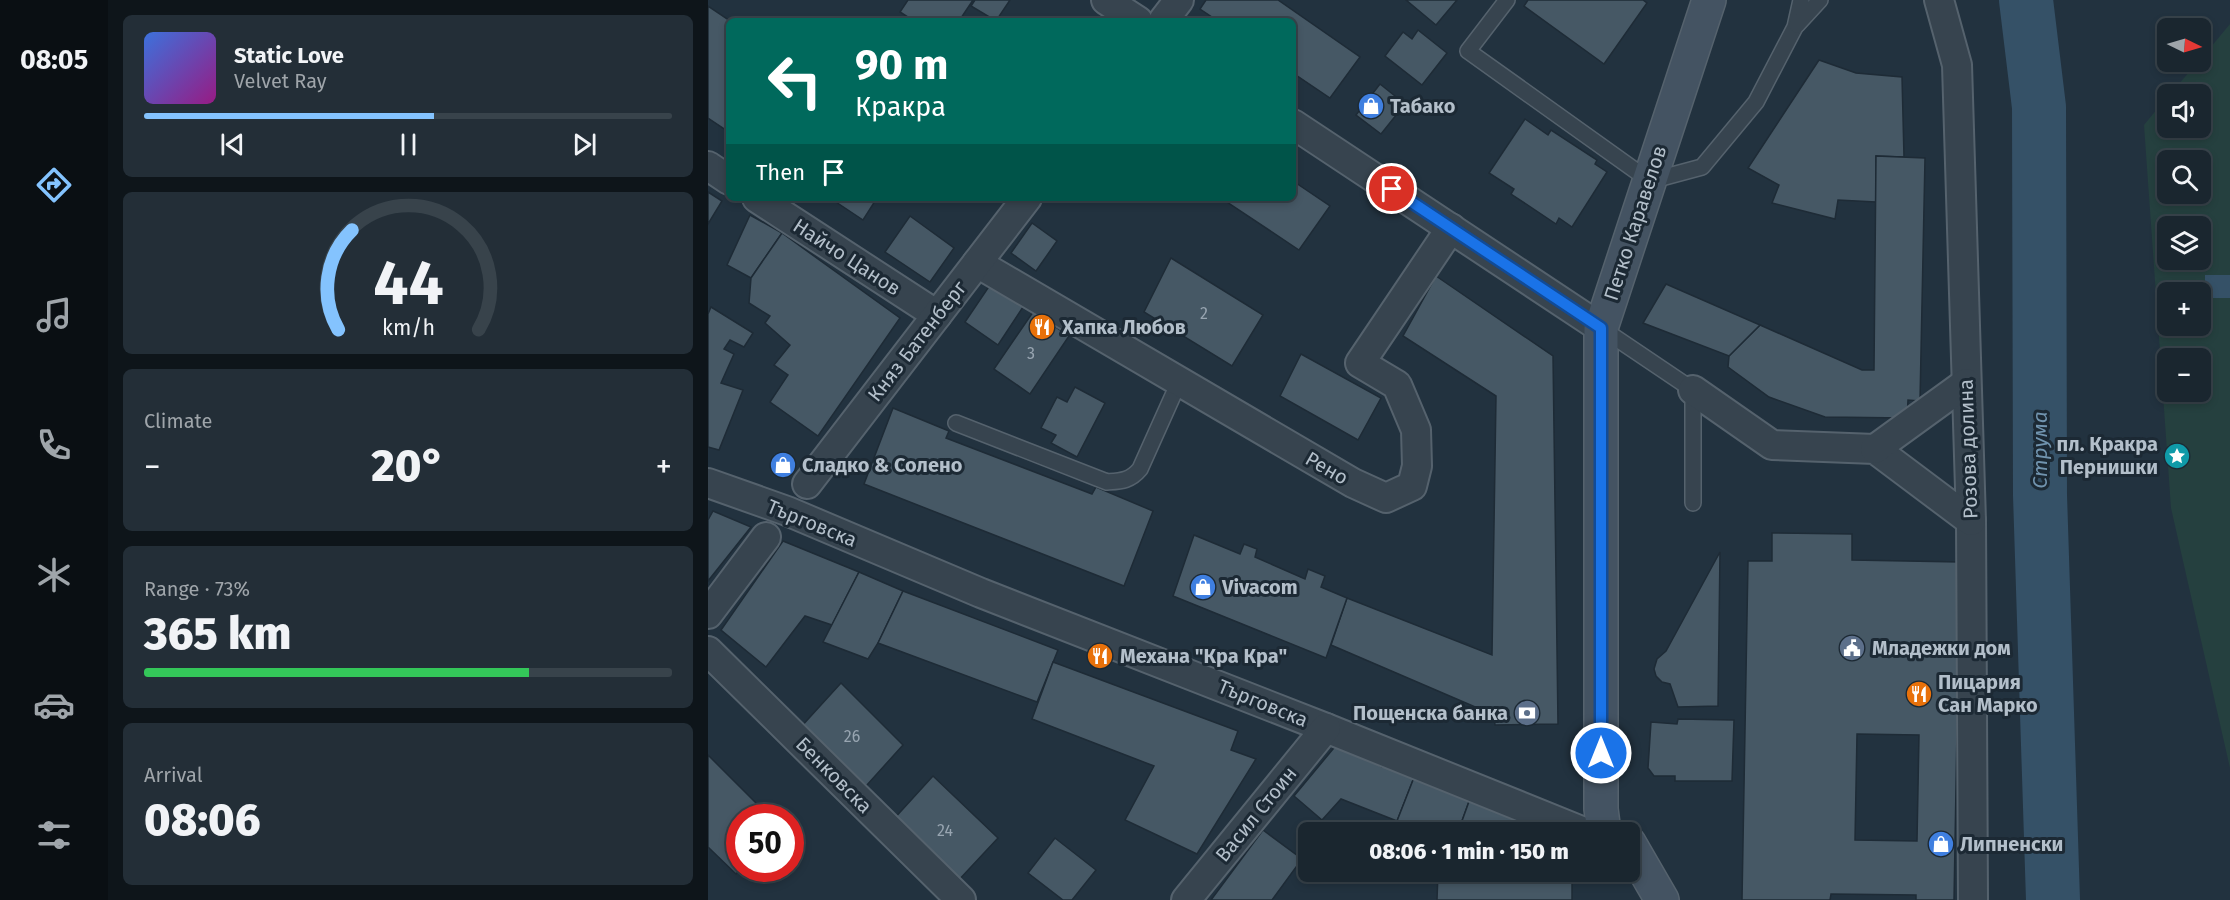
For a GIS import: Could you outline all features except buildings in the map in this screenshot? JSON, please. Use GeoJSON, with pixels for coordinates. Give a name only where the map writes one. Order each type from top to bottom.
{"type":"FeatureCollection","features":[{"type":"Feature","properties":{"kind":"main road","name":"Петко Каравелов"},"geometry":{"type":"LineString","coordinates":[[1603,822],[1601,328],[1710,0]]}},
{"type":"Feature","properties":{"kind":"main road","name":"Петко Каравелов"},"geometry":{"type":"LineString","coordinates":[[1601,777],[1617,822]]}},
{"type":"Feature","properties":{"kind":"main road","name":"Петко Каравелов"},"geometry":{"type":"LineString","coordinates":[[1640,868],[1662,900]]}},
{"type":"Feature","properties":{"kind":"main road","name":"Петко Каравелов"},"geometry":{"type":"LineString","coordinates":[[1634,882],[1638,900]]}},
{"type":"Feature","properties":{"kind":"street"},"geometry":{"type":"LineString","coordinates":[[1106,0],[1133,18]]}},
{"type":"Feature","properties":{"kind":"street"},"geometry":{"type":"LineString","coordinates":[[1165,18],[1179,0]]}},
{"type":"Feature","properties":{"kind":"street","name":"Розова долина"},"geometry":{"type":"LineString","coordinates":[[1940,0],[1957,65],[1971,521],[1973,900]]}},
{"type":"Feature","properties":{"kind":"street"},"geometry":{"type":"LineString","coordinates":[[1296,126],[1601,328]]}},
{"type":"Feature","properties":{"kind":"street"},"geometry":{"type":"LineString","coordinates":[[708,166],[726,178]]}},
{"type":"Feature","properties":{"kind":"street","name":"Найчо Цанов"},"geometry":{"type":"LineString","coordinates":[[762,201],[937,315]]}},
{"type":"Feature","properties":{"kind":"street","name":"Княз Батенберг"},"geometry":{"type":"LineString","coordinates":[[807,484],[1025,201]]}},
{"type":"Feature","properties":{"kind":"street","name":"Рено"},"geometry":{"type":"LineString","coordinates":[[977,263],[1353,483],[1386,498],[1412,486],[1417,466],[1416,430],[1397,386],[1360,363],[1451,228]]}},
{"type":"Feature","properties":{"kind":"street"},"geometry":{"type":"LineString","coordinates":[[1875,449],[1966,383]]}},
{"type":"Feature","properties":{"kind":"street"},"geometry":{"type":"LineString","coordinates":[[1693,390],[1772,445],[1875,449],[1971,521]]}},
{"type":"Feature","properties":{"kind":"street","name":"Търговска"},"geometry":{"type":"LineString","coordinates":[[708,483],[786,511],[981,593],[1559,822]]}},
{"type":"Feature","properties":{"kind":"street"},"geometry":{"type":"LineString","coordinates":[[708,614],[766,537]]}},
{"type":"Feature","properties":{"kind":"street","name":"Бенковска"},"geometry":{"type":"LineString","coordinates":[[708,651],[961,900]]}},
{"type":"Feature","properties":{"kind":"street","name":"Васил Стоин"},"geometry":{"type":"LineString","coordinates":[[1186,900],[1326,728]]}},
{"type":"Feature","properties":{"kind":"lane"},"geometry":{"type":"LineString","coordinates":[[1507,0],[1468,51],[1650,181],[1702,167],[1756,102],[1795,27],[1801,0]]}},
{"type":"Feature","properties":{"kind":"lane"},"geometry":{"type":"LineString","coordinates":[[1795,27],[1820,0]]}},
{"type":"Feature","properties":{"kind":"lane"},"geometry":{"type":"LineString","coordinates":[[1601,328],[1693,390],[1694,503]]}},
{"type":"Feature","properties":{"kind":"lane"},"geometry":{"type":"LineString","coordinates":[[956,423],[1107,482],[1123,481],[1133,477],[1140,469],[1179,381]]}},
{"type":"Feature","properties":{"kind":"green space"},"geometry":{"type":"Polygon","coordinates":[[[2230,24],[2230,768],[2171,508],[2164,402],[2211,402],[2211,348],[2160,348],[2159,336],[2211,336],[2211,282],[2157,282],[2157,309],[2144,125],[2157,109],[2157,138],[2211,138],[2211,84],[2179,84],[2189,72],[2211,72],[2211,47],[2230,24]]]}},
{"type":"Feature","properties":{"kind":"water"},"geometry":{"type":"Polygon","coordinates":[[[2205,275],[2230,275],[2230,298],[2211,298],[2211,282],[2205,282],[2205,275]]]}},
{"type":"Feature","properties":{"kind":"waterway","name":"Струма"},"geometry":{"type":"LineString","coordinates":[[2026,0],[2039,107],[2040,495],[2053,900]]}},
{"type":"Feature","properties":{"kind":"place","name":"Табако"},"geometry":{"type":"Point","coordinates":[1371,106]}},
{"type":"Feature","properties":{"kind":"place","name":"Хапка Любов"},"geometry":{"type":"Point","coordinates":[1042,327]}},
{"type":"Feature","properties":{"kind":"place","name":"пл. Кракра Пернишки"},"geometry":{"type":"Point","coordinates":[2177,456]}},
{"type":"Feature","properties":{"kind":"place","name":"Сладко & Солено"},"geometry":{"type":"Point","coordinates":[783,465]}},
{"type":"Feature","properties":{"kind":"place","name":"Vivacom"},"geometry":{"type":"Point","coordinates":[1203,587]}},
{"type":"Feature","properties":{"kind":"place","name":"Младежки дом"},"geometry":{"type":"Point","coordinates":[1852,648]}},
{"type":"Feature","properties":{"kind":"place","name":"Механа \"Кра Кра\""},"geometry":{"type":"Point","coordinates":[1100,656]}},
{"type":"Feature","properties":{"kind":"place","name":"Пицария Сан Марко"},"geometry":{"type":"Point","coordinates":[1919,694]}},
{"type":"Feature","properties":{"kind":"place","name":"Пощенска банка"},"geometry":{"type":"Point","coordinates":[1527,713]}},
{"type":"Feature","properties":{"kind":"place","name":"Липненски"},"geometry":{"type":"Point","coordinates":[1941,844]}},
{"type":"Feature","properties":{"kind":"route"},"geometry":{"type":"LineString","coordinates":[[1392,189],[1601,328],[1601,753]]}}]}
